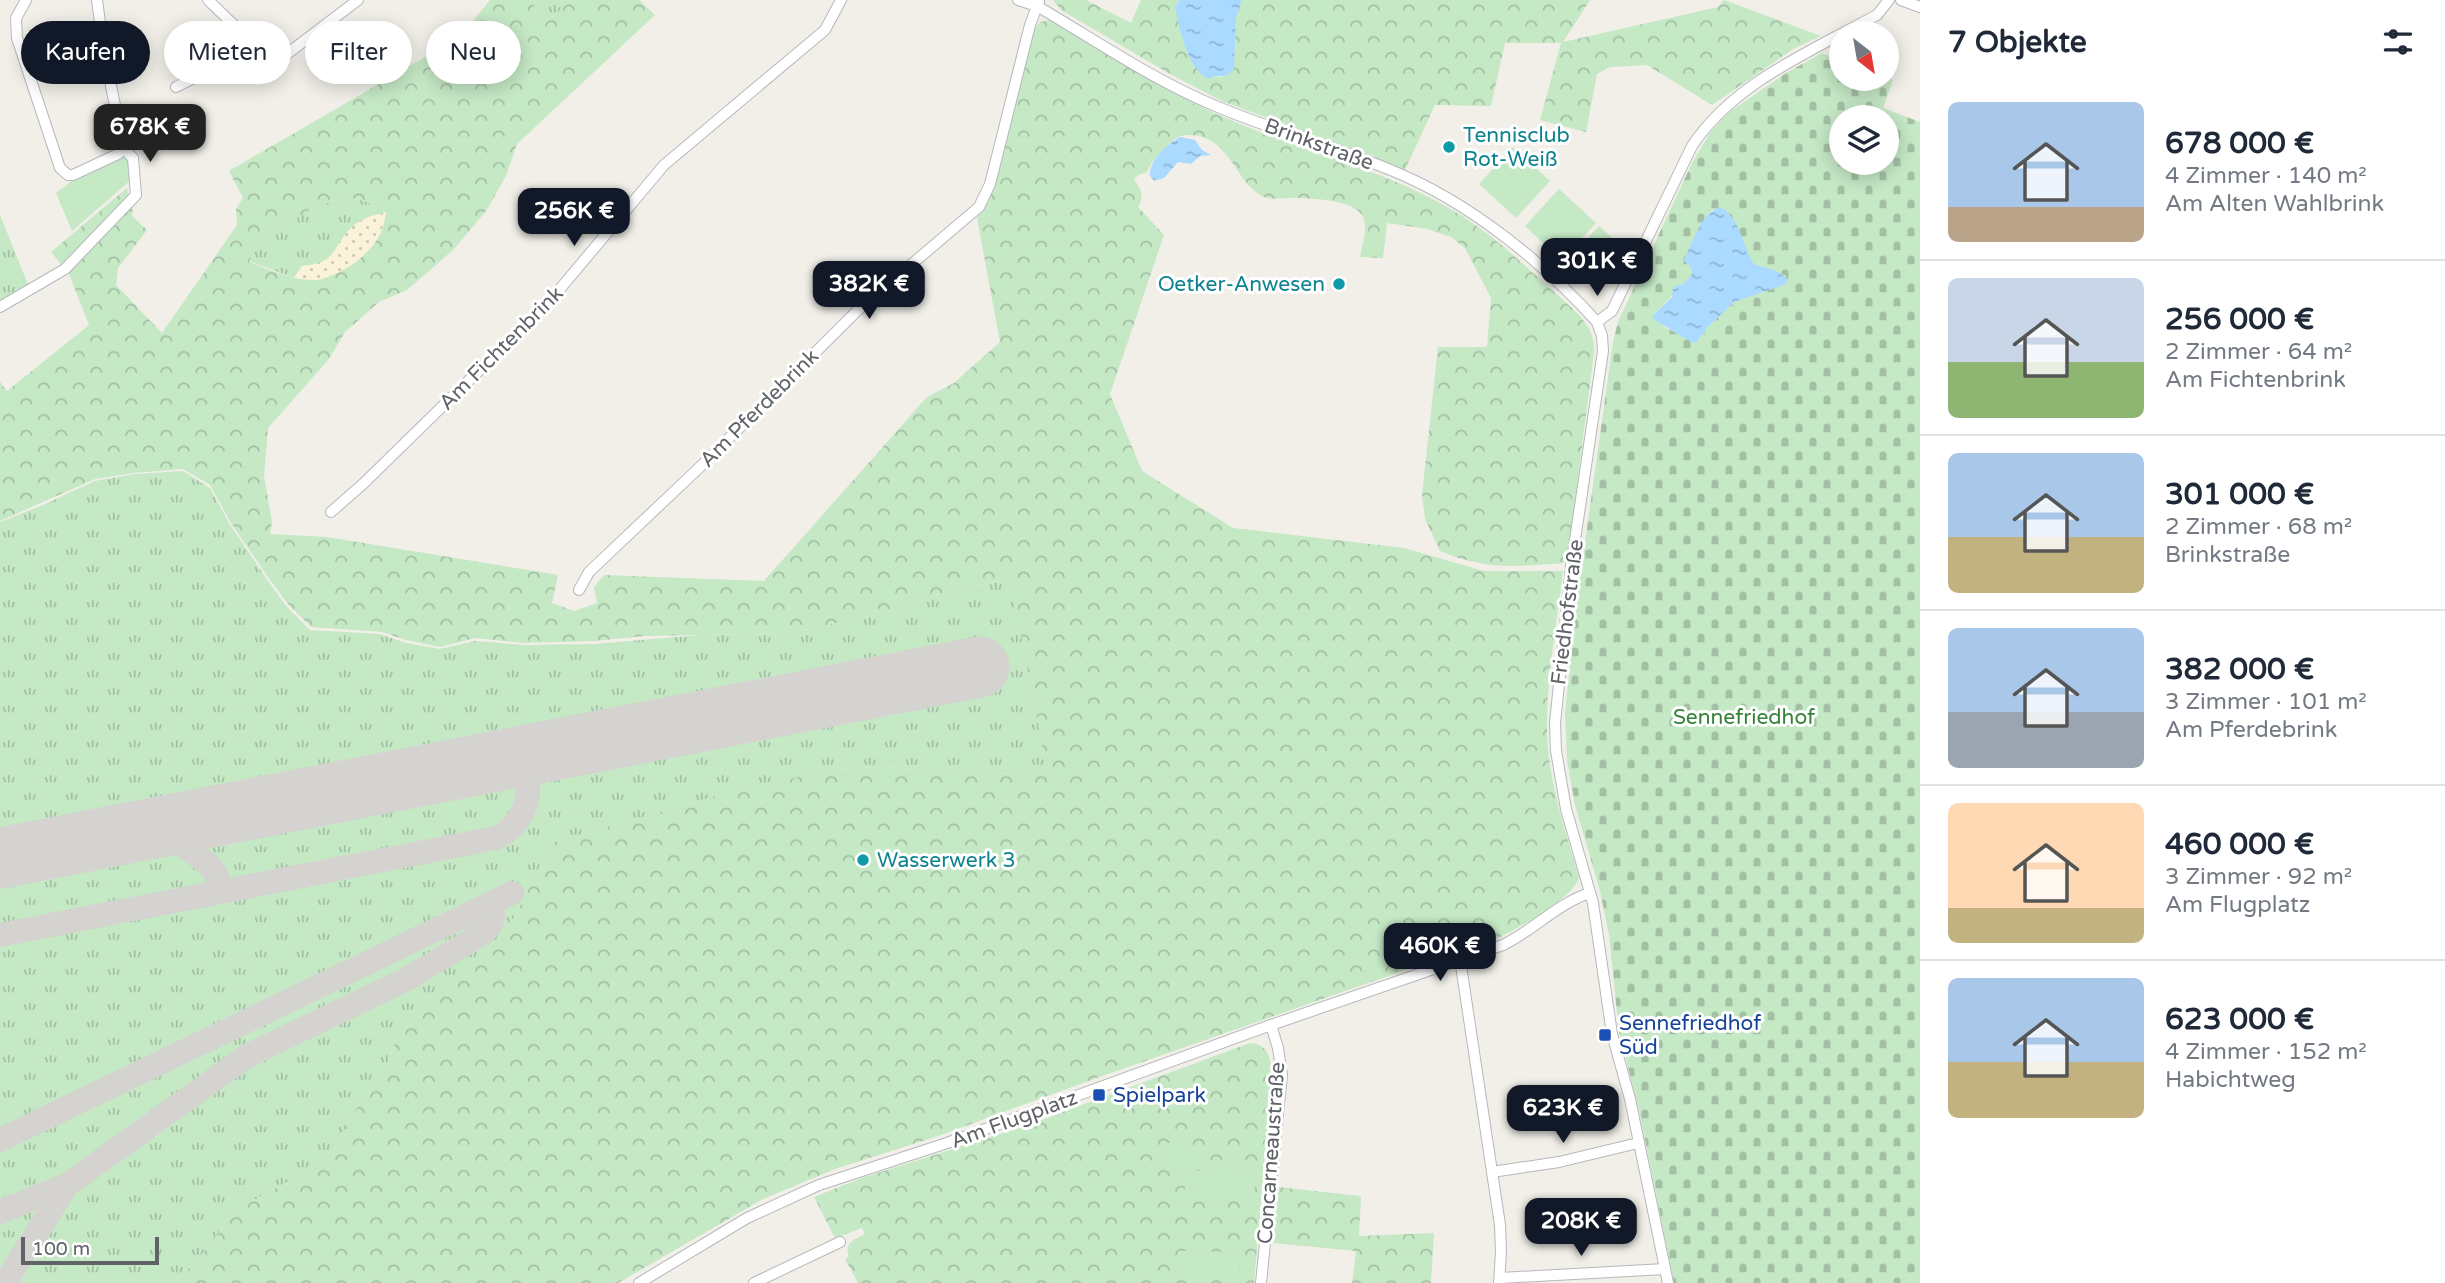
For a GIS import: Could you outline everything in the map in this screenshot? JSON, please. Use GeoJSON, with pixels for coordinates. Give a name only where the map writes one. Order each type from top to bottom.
{"type":"FeatureCollection","features":[{"type":"Feature","properties":{"kind":"street"},"geometry":{"type":"LineString","coordinates":[[26,0],[16,18],[17,38],[60,168],[64,173],[73,175],[124,149]]}},
{"type":"Feature","properties":{"kind":"street"},"geometry":{"type":"LineString","coordinates":[[0,307],[65,269],[136,195],[133,158],[124,149],[104,51],[97,0]]}},
{"type":"Feature","properties":{"kind":"street"},"geometry":{"type":"LineString","coordinates":[[208,0],[230,21]]}},
{"type":"Feature","properties":{"kind":"street"},"geometry":{"type":"LineString","coordinates":[[291,52],[358,0]]}},
{"type":"Feature","properties":{"kind":"street","name":"Am Fichtenbrink"},"geometry":{"type":"LineString","coordinates":[[331,512],[549,302],[664,165],[825,30],[841,0]]}},
{"type":"Feature","properties":{"kind":"street","name":"Brinkstraße"},"geometry":{"type":"LineString","coordinates":[[1018,0],[1038,3],[1191,95],[1219,108],[1394,171],[1453,201],[1512,242],[1597,322]]}},
{"type":"Feature","properties":{"kind":"street"},"geometry":{"type":"LineString","coordinates":[[1866,21],[1877,15],[1889,0]]}},
{"type":"Feature","properties":{"kind":"street"},"geometry":{"type":"LineString","coordinates":[[1907,1],[1920,7]]}},
{"type":"Feature","properties":{"kind":"street","name":"Am Pferdebrink"},"geometry":{"type":"LineString","coordinates":[[579,590],[589,572],[700,467],[860,308],[979,207],[990,184],[1038,3]]}},
{"type":"Feature","properties":{"kind":"street"},"geometry":{"type":"LineString","coordinates":[[1597,322],[1612,311],[1692,146],[1702,131],[1723,108],[1763,79],[1829,41]]}},
{"type":"Feature","properties":{"kind":"street"},"geometry":{"type":"LineString","coordinates":[[176,87],[182,84]]}},
{"type":"Feature","properties":{"kind":"street","name":"Friedhofstraße"},"geometry":{"type":"LineString","coordinates":[[1597,322],[1602,335],[1603,351],[1571,567],[1555,723],[1559,772],[1566,809],[1590,892],[1600,941],[1612,1034],[1630,1099],[1668,1283]]}},
{"type":"Feature","properties":{"kind":"street","name":"Am Flugplatz"},"geometry":{"type":"LineString","coordinates":[[639,1283],[747,1219],[819,1185],[971,1135],[1270,1025],[1516,939],[1575,898],[1590,892]]}},
{"type":"Feature","properties":{"kind":"street"},"geometry":{"type":"LineString","coordinates":[[1460,959],[1500,1225],[1502,1252],[1499,1281],[1665,1269]]}},
{"type":"Feature","properties":{"kind":"street","name":"Concarneaustraße"},"geometry":{"type":"LineString","coordinates":[[1261,1283],[1282,1076],[1278,1048],[1270,1025]]}},
{"type":"Feature","properties":{"kind":"street"},"geometry":{"type":"LineString","coordinates":[[1492,1171],[1559,1162],[1638,1143]]}},
{"type":"Feature","properties":{"kind":"street"},"geometry":{"type":"LineString","coordinates":[[754,1283],[840,1242]]}},
{"type":"Feature","properties":{"kind":"green space"},"geometry":{"type":"Polygon","coordinates":[[[490,0],[530,0],[547,22],[571,0],[639,0],[655,15],[517,144],[506,176],[486,211],[453,250],[407,290],[379,302],[345,332],[329,359],[268,428],[264,476],[272,522],[270,534],[327,537],[558,575],[552,603],[574,611],[597,603],[594,587],[604,575],[764,581],[927,397],[954,383],[1000,342],[977,218],[996,182],[1034,30],[1040,22],[1050,20],[1150,80],[1212,112],[1402,184],[1433,199],[1474,224],[1497,242],[1567,304],[1587,326],[1594,343],[1594,353],[1567,563],[1503,566],[1457,557],[1440,551],[1425,519],[1422,495],[1438,347],[1487,347],[1491,298],[1465,248],[1451,237],[1427,229],[1387,223],[1383,258],[1360,257],[1365,225],[1357,210],[1329,200],[1264,197],[1245,181],[1223,151],[1203,137],[1189,135],[1176,138],[1155,159],[1147,172],[1134,179],[1141,193],[1138,207],[1164,235],[1110,394],[1142,471],[1233,528],[1404,548],[1484,571],[1563,571],[1550,667],[1547,725],[1553,783],[1579,877],[1568,894],[1520,927],[1500,937],[941,1135],[835,1169],[763,1199],[618,1283],[174,1283],[199,1258],[234,1211],[315,1167],[336,1146],[355,1110],[381,1080],[396,1040],[430,1006],[474,970],[515,916],[551,843],[716,796],[834,769],[883,767],[990,774],[1047,771],[1010,578],[938,594],[902,609],[789,633],[644,636],[524,643],[475,638],[440,647],[382,632],[311,627],[288,604],[270,580],[231,523],[210,485],[183,469],[95,479],[0,521],[0,382],[7,391],[89,325],[69,274],[51,252],[127,188],[132,216],[147,230],[118,268],[116,285],[162,333],[237,225],[236,209],[243,198],[229,171],[379,84],[412,84],[412,65],[426,56],[426,84],[521,84],[521,21],[473,21],[490,0]],[[347,197],[315,207],[256,244],[249,262],[300,279],[317,280],[364,255],[381,232],[386,212],[365,201],[347,197]]]}},
{"type":"Feature","properties":{"kind":"green space"},"geometry":{"type":"Polygon","coordinates":[[[530,0],[571,0],[547,22],[530,0]]]}},
{"type":"Feature","properties":{"kind":"green space"},"geometry":{"type":"Polygon","coordinates":[[[1053,0],[1086,0],[1131,23],[1141,0],[1180,0],[1176,4],[1214,76],[1222,77],[1235,56],[1236,18],[1242,0],[1590,0],[1563,42],[1718,7],[1724,0],[1821,36],[1793,49],[1712,105],[1647,65],[1610,67],[1597,74],[1586,132],[1540,120],[1561,43],[1505,43],[1491,106],[1435,105],[1405,170],[1222,101],[1168,73],[1061,10],[1053,0]]]}},
{"type":"Feature","properties":{"kind":"green space","name":"Sennefriedhof"},"geometry":{"type":"Polygon","coordinates":[[[1822,53],[1829,56],[1829,91],[1889,91],[1884,105],[1829,105],[1829,175],[1899,175],[1899,114],[1920,122],[1920,1283],[1674,1283],[1639,1110],[1619,1032],[1609,935],[1600,891],[1575,805],[1567,760],[1565,712],[1577,600],[1613,342],[1618,322],[1692,163],[1710,133],[1728,113],[1786,73],[1822,53]],[[1713,209],[1684,260],[1692,269],[1691,276],[1653,315],[1666,328],[1697,342],[1707,328],[1734,302],[1784,285],[1786,276],[1755,265],[1743,243],[1713,209]]]}},
{"type":"Feature","properties":{"kind":"green space"},"geometry":{"type":"Polygon","coordinates":[[[1513,147],[1550,181],[1516,218],[1479,184],[1513,147]]]}},
{"type":"Feature","properties":{"kind":"green space"},"geometry":{"type":"Polygon","coordinates":[[[121,157],[129,158],[133,178],[72,231],[56,193],[73,180],[121,157]]]}},
{"type":"Feature","properties":{"kind":"green space"},"geometry":{"type":"Polygon","coordinates":[[[1559,189],[1596,223],[1561,260],[1525,226],[1559,189]]]}},
{"type":"Feature","properties":{"kind":"green space"},"geometry":{"type":"Polygon","coordinates":[[[347,197],[365,201],[386,212],[369,217],[346,234],[330,257],[320,264],[302,266],[294,278],[249,261],[256,244],[285,225],[315,207],[347,197]]]}},
{"type":"Feature","properties":{"kind":"green space"},"geometry":{"type":"Polygon","coordinates":[[[0,215],[29,287],[0,304],[0,215]]]}},
{"type":"Feature","properties":{"kind":"green space"},"geometry":{"type":"Polygon","coordinates":[[[1599,226],[1618,243],[1584,280],[1565,263],[1599,226]]]}},
{"type":"Feature","properties":{"kind":"green space"},"geometry":{"type":"Polygon","coordinates":[[[183,471],[210,488],[229,523],[268,581],[287,607],[310,630],[380,634],[406,643],[440,649],[475,641],[525,645],[594,644],[700,635],[789,633],[902,609],[938,594],[1011,578],[1047,771],[990,774],[883,767],[834,769],[551,843],[515,916],[474,970],[430,1006],[396,1040],[381,1080],[355,1110],[336,1146],[315,1167],[234,1211],[199,1258],[174,1283],[0,1283],[0,522],[95,481],[135,474],[183,471]]]}},
{"type":"Feature","properties":{"kind":"green space"},"geometry":{"type":"Polygon","coordinates":[[[1250,1043],[1265,1050],[1270,1059],[1272,1075],[1254,1283],[858,1283],[845,1259],[849,1257],[848,1248],[851,1242],[865,1234],[862,1228],[835,1238],[814,1197],[862,1178],[1022,1127],[1250,1043]]]}},
{"type":"Feature","properties":{"kind":"green space"},"geometry":{"type":"Polygon","coordinates":[[[1184,1140],[1188,1162],[1163,1167],[1158,1145],[1184,1140]]]}},
{"type":"Feature","properties":{"kind":"green space"},"geometry":{"type":"Polygon","coordinates":[[[1254,1169],[1255,1200],[1185,1202],[1185,1171],[1254,1169]]]}},
{"type":"Feature","properties":{"kind":"green space"},"geometry":{"type":"Polygon","coordinates":[[[1278,1187],[1361,1196],[1359,1236],[1434,1233],[1431,1283],[1352,1283],[1356,1251],[1273,1243],[1278,1187]]]}},
{"type":"Feature","properties":{"kind":"green space"},"geometry":{"type":"Polygon","coordinates":[[[1183,1251],[1240,1252],[1239,1280],[1180,1278],[1183,1251]]]}},
{"type":"Feature","properties":{"kind":"sand"},"geometry":{"type":"Polygon","coordinates":[[[386,212],[379,235],[355,262],[322,279],[294,278],[302,266],[329,257],[354,225],[386,212]]]}},
{"type":"Feature","properties":{"kind":"water"},"geometry":{"type":"Polygon","coordinates":[[[1180,0],[1242,0],[1236,18],[1234,69],[1226,76],[1209,79],[1195,67],[1179,25],[1175,6],[1180,0]]]}},
{"type":"Feature","properties":{"kind":"water"},"geometry":{"type":"Polygon","coordinates":[[[1180,137],[1195,140],[1202,150],[1211,155],[1200,156],[1191,164],[1178,162],[1164,178],[1154,181],[1150,176],[1152,164],[1165,148],[1180,137]]]}},
{"type":"Feature","properties":{"kind":"water"},"geometry":{"type":"Polygon","coordinates":[[[1720,207],[1733,218],[1755,265],[1777,272],[1788,280],[1784,285],[1734,302],[1707,328],[1697,342],[1693,343],[1653,319],[1653,315],[1672,297],[1673,287],[1683,284],[1691,276],[1692,269],[1684,260],[1702,222],[1713,210],[1720,207]]]}},
{"type":"Feature","properties":{"kind":"taxiway"},"geometry":{"type":"LineString","coordinates":[[0,935],[496,838],[517,821],[524,809],[528,785],[524,774],[515,765],[502,760]]}},
{"type":"Feature","properties":{"kind":"taxiway"},"geometry":{"type":"LineString","coordinates":[[135,831],[153,831],[166,835],[208,864],[217,877],[217,884],[203,896]]}},
{"type":"Feature","properties":{"kind":"taxiway"},"geometry":{"type":"LineString","coordinates":[[0,1140],[512,893]]}},
{"type":"Feature","properties":{"kind":"taxiway"},"geometry":{"type":"LineString","coordinates":[[0,1212],[67,1185],[247,1056],[407,979],[485,932],[493,919],[490,904]]}},
{"type":"Feature","properties":{"kind":"taxiway"},"geometry":{"type":"LineString","coordinates":[[5,1283],[67,1185]]}},
{"type":"Feature","properties":{"kind":"runway"},"geometry":{"type":"LineString","coordinates":[[0,858],[979,667]]}},
{"type":"Feature","properties":{"kind":"place","name":"Tennisclub Rot-Weiß"},"geometry":{"type":"Point","coordinates":[1449,147]}},
{"type":"Feature","properties":{"kind":"place","name":"Oetker-Anwesen"},"geometry":{"type":"Point","coordinates":[1339,284]}},
{"type":"Feature","properties":{"kind":"place","name":"Wasserwerk 3"},"geometry":{"type":"Point","coordinates":[863,860]}},
{"type":"Feature","properties":{"kind":"place","name":"Sennefriedhof Süd"},"geometry":{"type":"Point","coordinates":[1605,1035]}},
{"type":"Feature","properties":{"kind":"place","name":"Spielpark"},"geometry":{"type":"Point","coordinates":[1099,1095]}}]}
